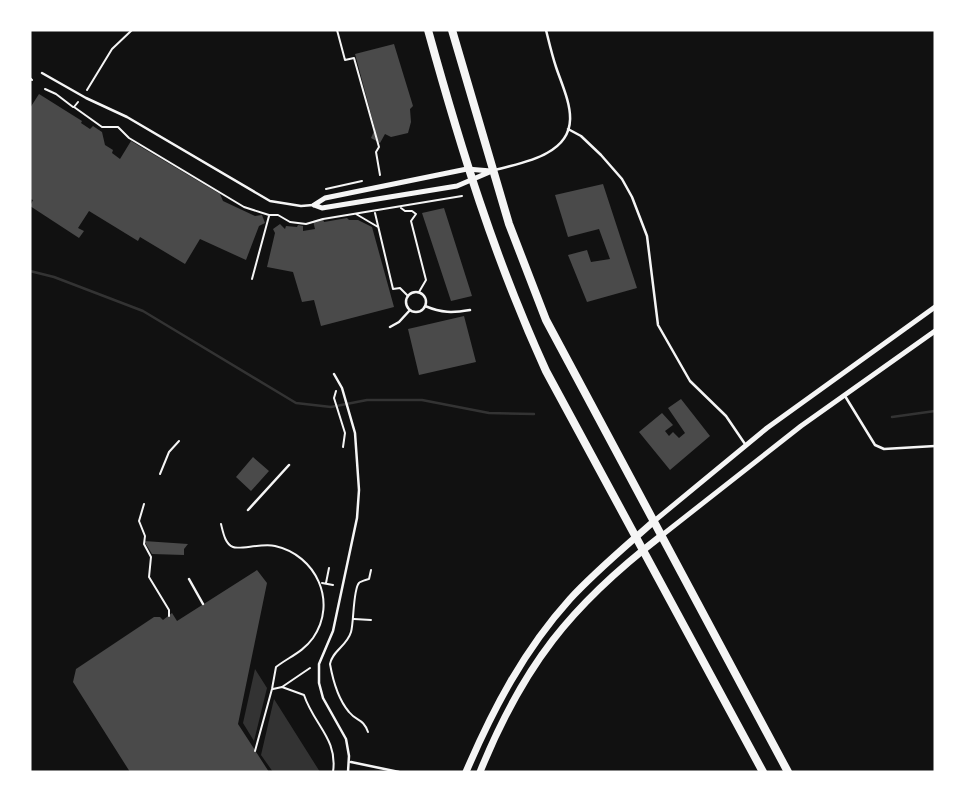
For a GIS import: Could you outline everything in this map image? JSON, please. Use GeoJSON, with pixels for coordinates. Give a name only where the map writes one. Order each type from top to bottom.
{"type":"FeatureCollection","features":[{"type":"Feature","properties":{"kind":"main road"},"geometry":{"type":"LineString","coordinates":[[428,30],[471,182],[503,272],[546,371],[763,772]]}},
{"type":"Feature","properties":{"kind":"main road"},"geometry":{"type":"LineString","coordinates":[[452,30],[509,224],[546,320],[788,772]]}},
{"type":"Feature","properties":{"kind":"street"},"geometry":{"type":"LineString","coordinates":[[314,205],[325,198],[467,169],[492,171]]}},
{"type":"Feature","properties":{"kind":"street"},"geometry":{"type":"LineString","coordinates":[[314,205],[322,208],[394,197],[471,182],[492,171]]}},
{"type":"Feature","properties":{"kind":"street"},"geometry":{"type":"LineString","coordinates":[[466,772],[497,703],[529,651],[570,599],[653,522],[746,445],[833,378],[935,307]]}},
{"type":"Feature","properties":{"kind":"street"},"geometry":{"type":"LineString","coordinates":[[480,772],[506,713],[538,657],[597,590],[644,549],[801,426],[935,331]]}},
{"type":"Feature","properties":{"kind":"lane"},"geometry":{"type":"LineString","coordinates":[[492,171],[544,155],[553,150],[568,129],[571,118],[568,99],[546,30]]}},
{"type":"Feature","properties":{"kind":"lane"},"geometry":{"type":"LineString","coordinates":[[42,74],[86,99],[127,117],[270,201],[301,206],[314,205]]}},
{"type":"Feature","properties":{"kind":"lane"},"geometry":{"type":"LineString","coordinates":[[568,129],[581,136],[622,179],[647,236],[658,325],[690,381],[726,416],[746,445]]}},
{"type":"Feature","properties":{"kind":"lane"},"geometry":{"type":"LineString","coordinates":[[410,310],[406,302],[408,296],[419,292],[425,296],[425,306]]}},
{"type":"Feature","properties":{"kind":"lane"},"geometry":{"type":"LineString","coordinates":[[410,310],[419,311],[425,306]]}},
{"type":"Feature","properties":{"kind":"lane"},"geometry":{"type":"LineString","coordinates":[[425,306],[451,314],[470,310]]}},
{"type":"Feature","properties":{"kind":"lane"},"geometry":{"type":"LineString","coordinates":[[390,327],[410,310]]}},
{"type":"Feature","properties":{"kind":"lane"},"geometry":{"type":"LineString","coordinates":[[334,374],[342,388],[357,443],[357,518],[333,631],[319,664],[319,683],[323,698],[343,730],[349,762],[348,772]]}},
{"type":"Feature","properties":{"kind":"lane"},"geometry":{"type":"LineString","coordinates":[[845,395],[875,444],[884,449],[935,446]]}},
{"type":"Feature","properties":{"kind":"lane"},"geometry":{"type":"LineString","coordinates":[[248,510],[289,465]]}},
{"type":"Feature","properties":{"kind":"lane"},"geometry":{"type":"LineString","coordinates":[[188,579],[203,604]]}},
{"type":"Feature","properties":{"kind":"lane"},"geometry":{"type":"LineString","coordinates":[[349,762],[399,772]]}},
{"type":"Feature","properties":{"kind":"path"},"geometry":{"type":"LineString","coordinates":[[87,91],[112,49],[132,30]]}},
{"type":"Feature","properties":{"kind":"path"},"geometry":{"type":"LineString","coordinates":[[337,30],[345,60],[354,58],[379,147],[376,152],[380,175]]}},
{"type":"Feature","properties":{"kind":"path"},"geometry":{"type":"LineString","coordinates":[[45,89],[102,127],[118,127],[128,138],[244,207],[269,215],[274,214],[290,222],[306,224],[462,196]]}},
{"type":"Feature","properties":{"kind":"path"},"geometry":{"type":"LineString","coordinates":[[74,107],[78,102]]}},
{"type":"Feature","properties":{"kind":"path"},"geometry":{"type":"LineString","coordinates":[[351,176],[353,182]]}},
{"type":"Feature","properties":{"kind":"path"},"geometry":{"type":"LineString","coordinates":[[320,191],[362,181]]}},
{"type":"Feature","properties":{"kind":"path"},"geometry":{"type":"LineString","coordinates":[[400,207],[416,214],[411,221],[426,280],[419,292]]}},
{"type":"Feature","properties":{"kind":"path"},"geometry":{"type":"LineString","coordinates":[[375,211],[393,289],[400,288],[408,296]]}},
{"type":"Feature","properties":{"kind":"path"},"geometry":{"type":"LineString","coordinates":[[356,214],[379,228]]}},
{"type":"Feature","properties":{"kind":"path"},"geometry":{"type":"LineString","coordinates":[[252,279],[269,215]]}},
{"type":"Feature","properties":{"kind":"path"},"geometry":{"type":"LineString","coordinates":[[334,398],[345,433],[343,447]]}},
{"type":"Feature","properties":{"kind":"path"},"geometry":{"type":"LineString","coordinates":[[160,474],[169,452],[179,441]]}},
{"type":"Feature","properties":{"kind":"path"},"geometry":{"type":"LineString","coordinates":[[144,504],[139,521],[145,536],[144,544],[151,555],[149,577],[169,610],[169,616]]}},
{"type":"Feature","properties":{"kind":"path"},"geometry":{"type":"LineString","coordinates":[[221,524],[230,546],[237,549],[258,544],[288,549],[300,556],[321,584],[324,607],[315,635],[296,656],[276,665],[255,751]]}},
{"type":"Feature","properties":{"kind":"path"},"geometry":{"type":"LineString","coordinates":[[326,583],[329,568]]}},
{"type":"Feature","properties":{"kind":"path"},"geometry":{"type":"LineString","coordinates":[[368,732],[363,721],[350,714],[341,700],[331,670],[331,659],[348,640],[356,587],[367,580],[371,570]]}},
{"type":"Feature","properties":{"kind":"path"},"geometry":{"type":"LineString","coordinates":[[321,584],[333,585]]}},
{"type":"Feature","properties":{"kind":"path"},"geometry":{"type":"LineString","coordinates":[[352,586],[356,587]]}},
{"type":"Feature","properties":{"kind":"path"},"geometry":{"type":"LineString","coordinates":[[353,619],[371,620]]}},
{"type":"Feature","properties":{"kind":"path"},"geometry":{"type":"LineString","coordinates":[[272,689],[282,687],[310,668]]}},
{"type":"Feature","properties":{"kind":"path"},"geometry":{"type":"LineString","coordinates":[[282,687],[304,695],[332,745],[333,772]]}},
{"type":"Feature","properties":{"kind":"shaded area"},"geometry":{"type":"Polygon","coordinates":[[[255,669],[267,688],[254,741],[243,723],[255,669]]]}},
{"type":"Feature","properties":{"kind":"shaded area"},"geometry":{"type":"Polygon","coordinates":[[[274,699],[320,772],[273,772],[261,755],[274,699]]]}},
{"type":"Feature","properties":{"kind":"building"},"geometry":{"type":"Polygon","coordinates":[[[394,44],[413,106],[410,109],[411,122],[408,133],[391,137],[385,134],[380,143],[371,138],[375,129],[355,54],[394,44]]]}},
{"type":"Feature","properties":{"kind":"building"},"geometry":{"type":"Polygon","coordinates":[[[39,94],[90,129],[93,126],[102,132],[105,145],[120,159],[131,141],[220,194],[223,201],[255,216],[262,215],[265,223],[259,226],[246,260],[200,239],[185,264],[140,237],[138,241],[89,211],[78,228],[84,231],[79,238],[30,206],[33,200],[30,199],[30,108],[39,94]]]}},
{"type":"Feature","properties":{"kind":"building"},"geometry":{"type":"Polygon","coordinates":[[[603,184],[637,288],[587,302],[568,255],[587,250],[591,262],[610,259],[599,229],[568,237],[555,195],[603,184]]]}},
{"type":"Feature","properties":{"kind":"building"},"geometry":{"type":"Polygon","coordinates":[[[444,208],[472,296],[451,301],[422,213],[444,208]]]}},
{"type":"Feature","properties":{"kind":"building"},"geometry":{"type":"Polygon","coordinates":[[[323,218],[324,222],[347,218],[358,220],[372,227],[394,307],[321,326],[314,300],[302,302],[293,272],[267,267],[275,233],[273,229],[280,224],[285,229],[286,226],[298,225],[303,226],[303,231],[315,229],[313,221],[323,218]]]}},
{"type":"Feature","properties":{"kind":"building"},"geometry":{"type":"Polygon","coordinates":[[[464,316],[476,362],[419,375],[408,329],[464,316]]]}},
{"type":"Feature","properties":{"kind":"building"},"geometry":{"type":"Polygon","coordinates":[[[681,399],[710,436],[670,470],[639,432],[662,413],[673,425],[665,431],[669,436],[673,432],[679,438],[685,433],[668,408],[681,399]]]}},
{"type":"Feature","properties":{"kind":"building"},"geometry":{"type":"Polygon","coordinates":[[[253,457],[269,471],[251,491],[236,477],[253,457]]]}},
{"type":"Feature","properties":{"kind":"building"},"geometry":{"type":"Polygon","coordinates":[[[144,541],[188,544],[184,555],[152,554],[144,541]]]}},
{"type":"Feature","properties":{"kind":"building"},"geometry":{"type":"Polygon","coordinates":[[[257,570],[267,583],[238,724],[269,772],[130,772],[73,682],[76,669],[154,617],[163,620],[172,613],[177,621],[257,570]]]}},
{"type":"Feature","properties":{"kind":"waterway"},"geometry":{"type":"LineString","coordinates":[[30,271],[54,277],[143,311],[296,403],[331,407],[367,400],[422,400],[489,413],[534,414]]}},
{"type":"Feature","properties":{"kind":"waterway"},"geometry":{"type":"LineString","coordinates":[[892,417],[935,411]]}}]}
